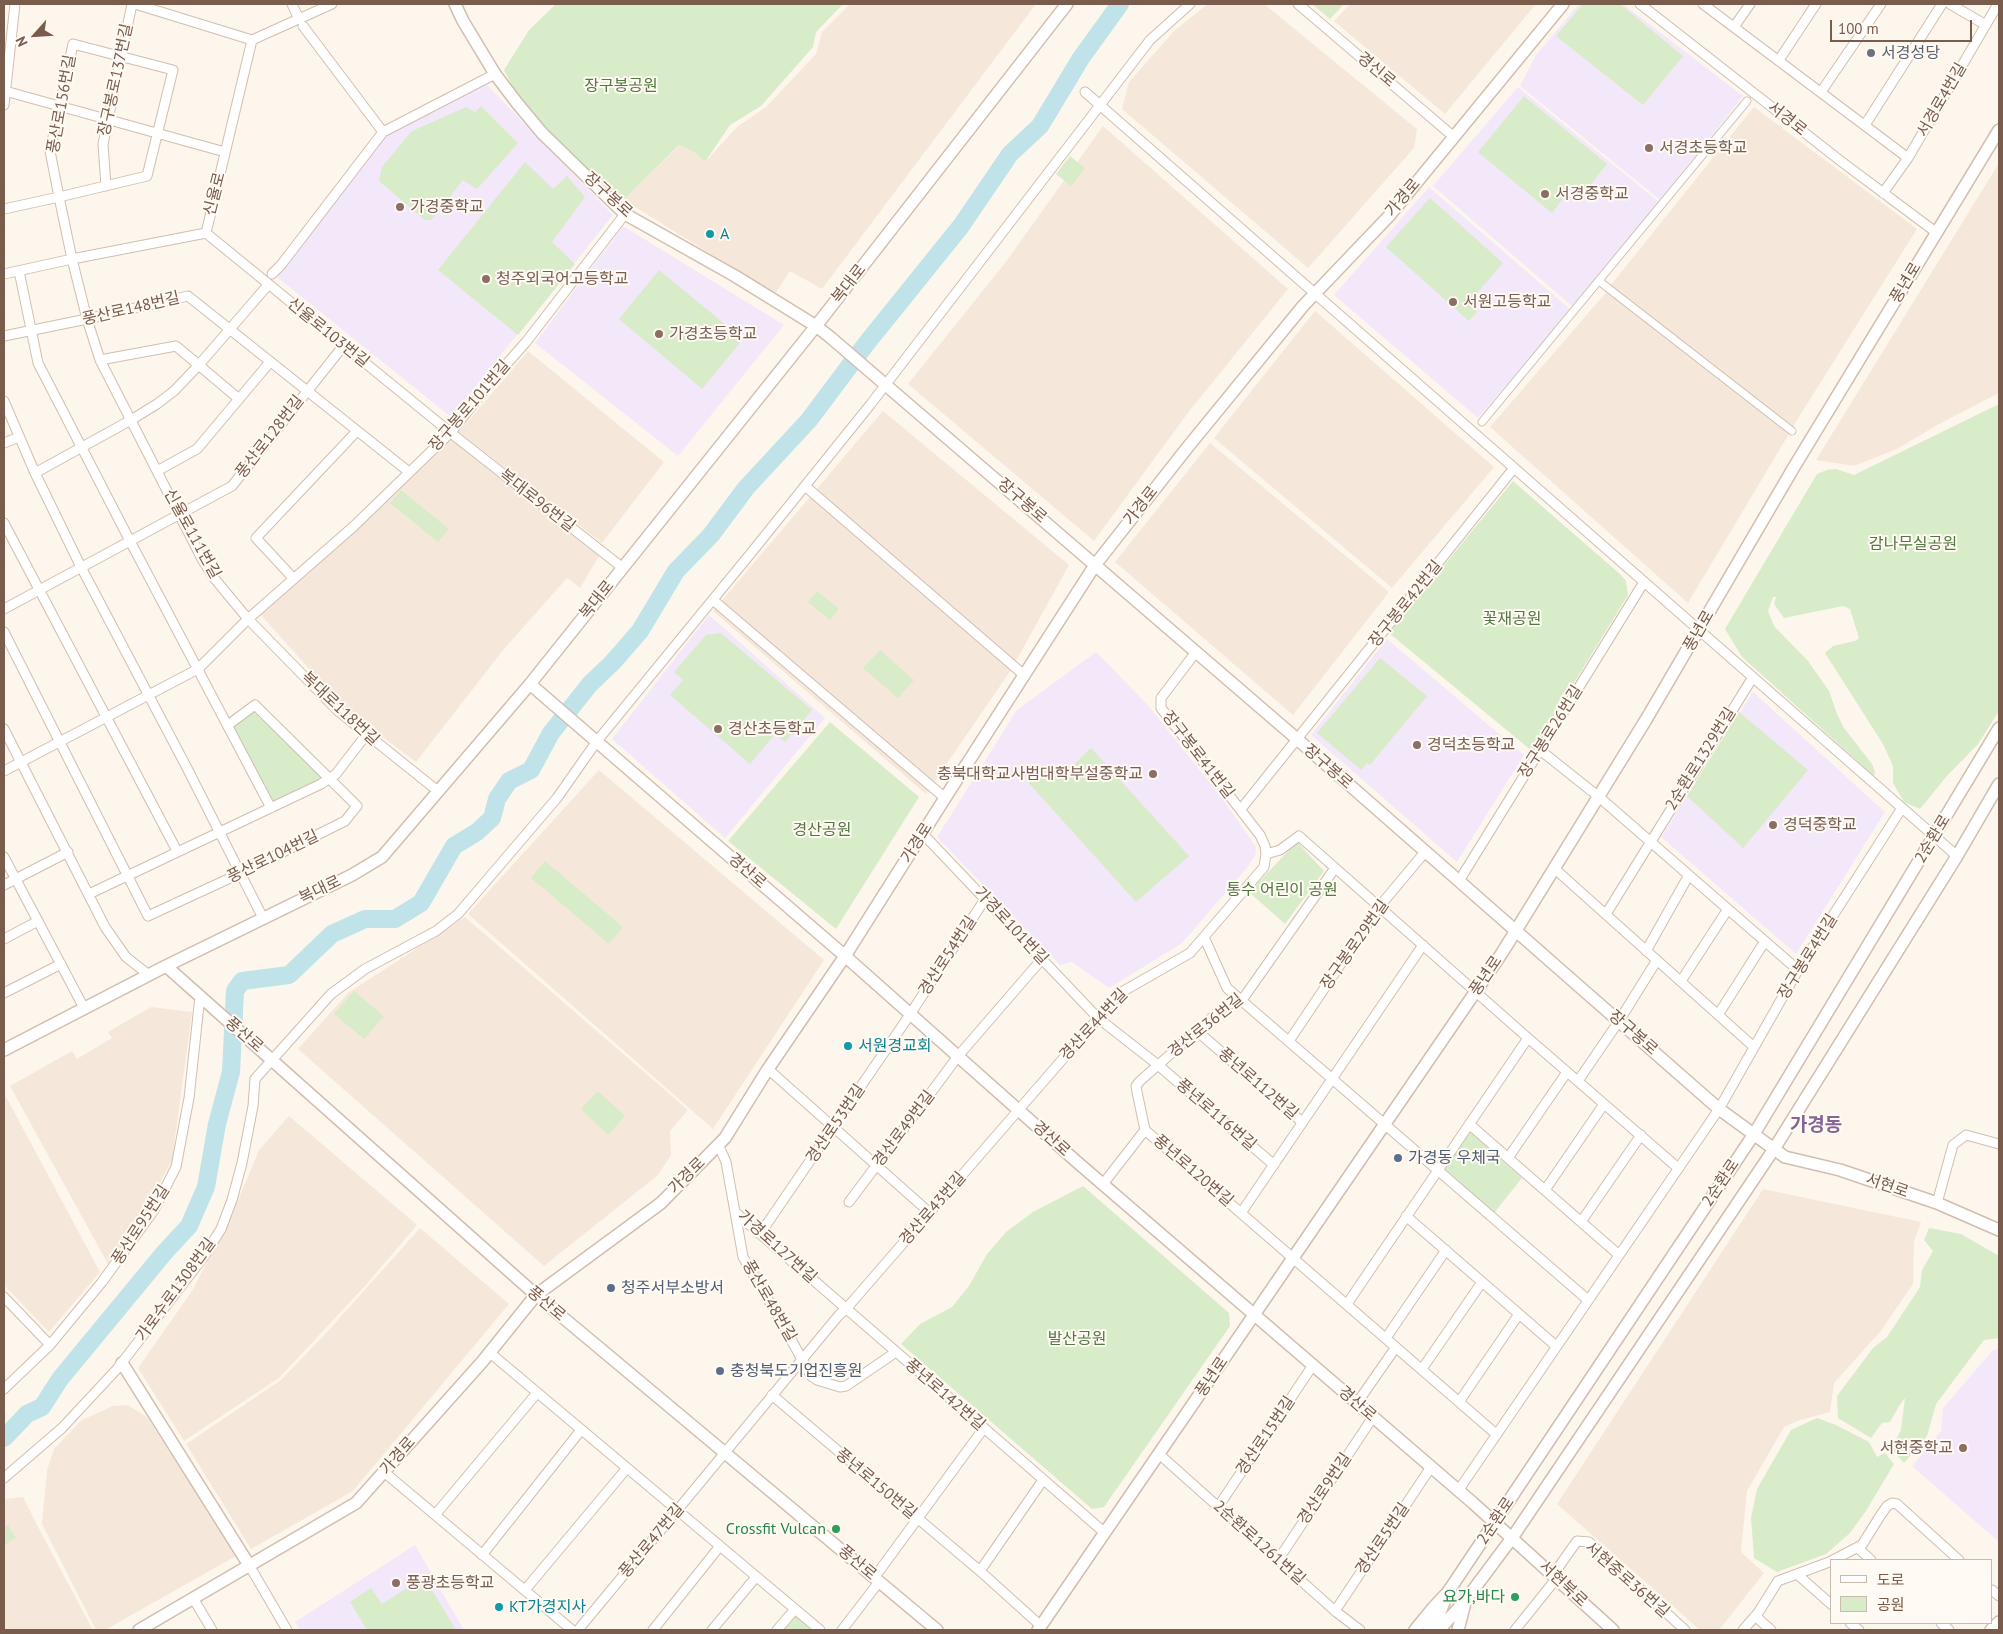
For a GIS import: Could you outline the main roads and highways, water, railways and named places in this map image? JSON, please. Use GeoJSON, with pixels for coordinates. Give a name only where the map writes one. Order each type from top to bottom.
{"type":"FeatureCollection","features":[{"type":"Feature","properties":{"kind":"waterway"},"geometry":{"type":"LineString","coordinates":[[4,1438],[27,1414],[42,1407],[60,1379],[164,1253],[189,1226],[206,1187],[217,1124],[231,1072],[235,991],[242,981],[289,975],[332,934],[365,919],[395,919],[421,903],[454,846],[477,832],[492,818],[497,799],[509,781],[531,770],[551,733],[590,684],[613,662],[640,631],[676,571],[711,535],[746,488],[809,420],[866,344],[961,226],[1010,154],[1040,126],[1081,58],[1120,4]]}},
{"type":"Feature","properties":{"kind":"place","name":"서경성당"},"geometry":{"type":"Point","coordinates":[1871,53]}},
{"type":"Feature","properties":{"kind":"place","name":"서경초등학교"},"geometry":{"type":"Point","coordinates":[1649,148]}},
{"type":"Feature","properties":{"kind":"place","name":"서경중학교"},"geometry":{"type":"Point","coordinates":[1545,194]}},
{"type":"Feature","properties":{"kind":"place","name":"가경중학교"},"geometry":{"type":"Point","coordinates":[400,207]}},
{"type":"Feature","properties":{"kind":"place","name":"A"},"geometry":{"type":"Point","coordinates":[710,234]}},
{"type":"Feature","properties":{"kind":"place","name":"청주외국어고등학교"},"geometry":{"type":"Point","coordinates":[486,279]}},
{"type":"Feature","properties":{"kind":"place","name":"서원고등학교"},"geometry":{"type":"Point","coordinates":[1453,302]}},
{"type":"Feature","properties":{"kind":"place","name":"가경초등학교"},"geometry":{"type":"Point","coordinates":[659,334]}},
{"type":"Feature","properties":{"kind":"place","name":"경산초등학교"},"geometry":{"type":"Point","coordinates":[718,729]}},
{"type":"Feature","properties":{"kind":"place","name":"경덕초등학교"},"geometry":{"type":"Point","coordinates":[1417,745]}},
{"type":"Feature","properties":{"kind":"place","name":"충북대학교사범대학부설중학교"},"geometry":{"type":"Point","coordinates":[1153,774]}},
{"type":"Feature","properties":{"kind":"place","name":"경덕중학교"},"geometry":{"type":"Point","coordinates":[1773,825]}},
{"type":"Feature","properties":{"kind":"place","name":"서원경교회"},"geometry":{"type":"Point","coordinates":[848,1046]}},
{"type":"Feature","properties":{"kind":"place","name":"가경동 우체국"},"geometry":{"type":"Point","coordinates":[1398,1158]}},
{"type":"Feature","properties":{"kind":"place","name":"청주서부소방서"},"geometry":{"type":"Point","coordinates":[611,1288]}},
{"type":"Feature","properties":{"kind":"place","name":"충청북도기업진흥원"},"geometry":{"type":"Point","coordinates":[720,1371]}},
{"type":"Feature","properties":{"kind":"place","name":"서현중학교"},"geometry":{"type":"Point","coordinates":[1963,1448]}},
{"type":"Feature","properties":{"kind":"place","name":"Crossfit Vulcan"},"geometry":{"type":"Point","coordinates":[836,1529]}},
{"type":"Feature","properties":{"kind":"place","name":"풍광초등학교"},"geometry":{"type":"Point","coordinates":[396,1583]}},
{"type":"Feature","properties":{"kind":"place","name":"요가,바다"},"geometry":{"type":"Point","coordinates":[1515,1597]}},
{"type":"Feature","properties":{"kind":"place","name":"KT가경지사"},"geometry":{"type":"Point","coordinates":[499,1607]}},
{"type":"Feature","properties":{"kind":"district","name":"가경동"},"geometry":{"type":"Point","coordinates":[1816,1126]}},
{"type":"Feature","properties":{"kind":"park label","name":"장구봉공원"},"geometry":{"type":"Point","coordinates":[621,86]}},
{"type":"Feature","properties":{"kind":"park label","name":"감나무실공원"},"geometry":{"type":"Point","coordinates":[1913,544]}},
{"type":"Feature","properties":{"kind":"park label","name":"꽃재공원"},"geometry":{"type":"Point","coordinates":[1512,619]}},
{"type":"Feature","properties":{"kind":"park label","name":"경산공원"},"geometry":{"type":"Point","coordinates":[822,830]}},
{"type":"Feature","properties":{"kind":"park label","name":"통수 어린이 공원"},"geometry":{"type":"Point","coordinates":[1282,890]}},
{"type":"Feature","properties":{"kind":"park label","name":"발산공원"},"geometry":{"type":"Point","coordinates":[1077,1339]}}]}
